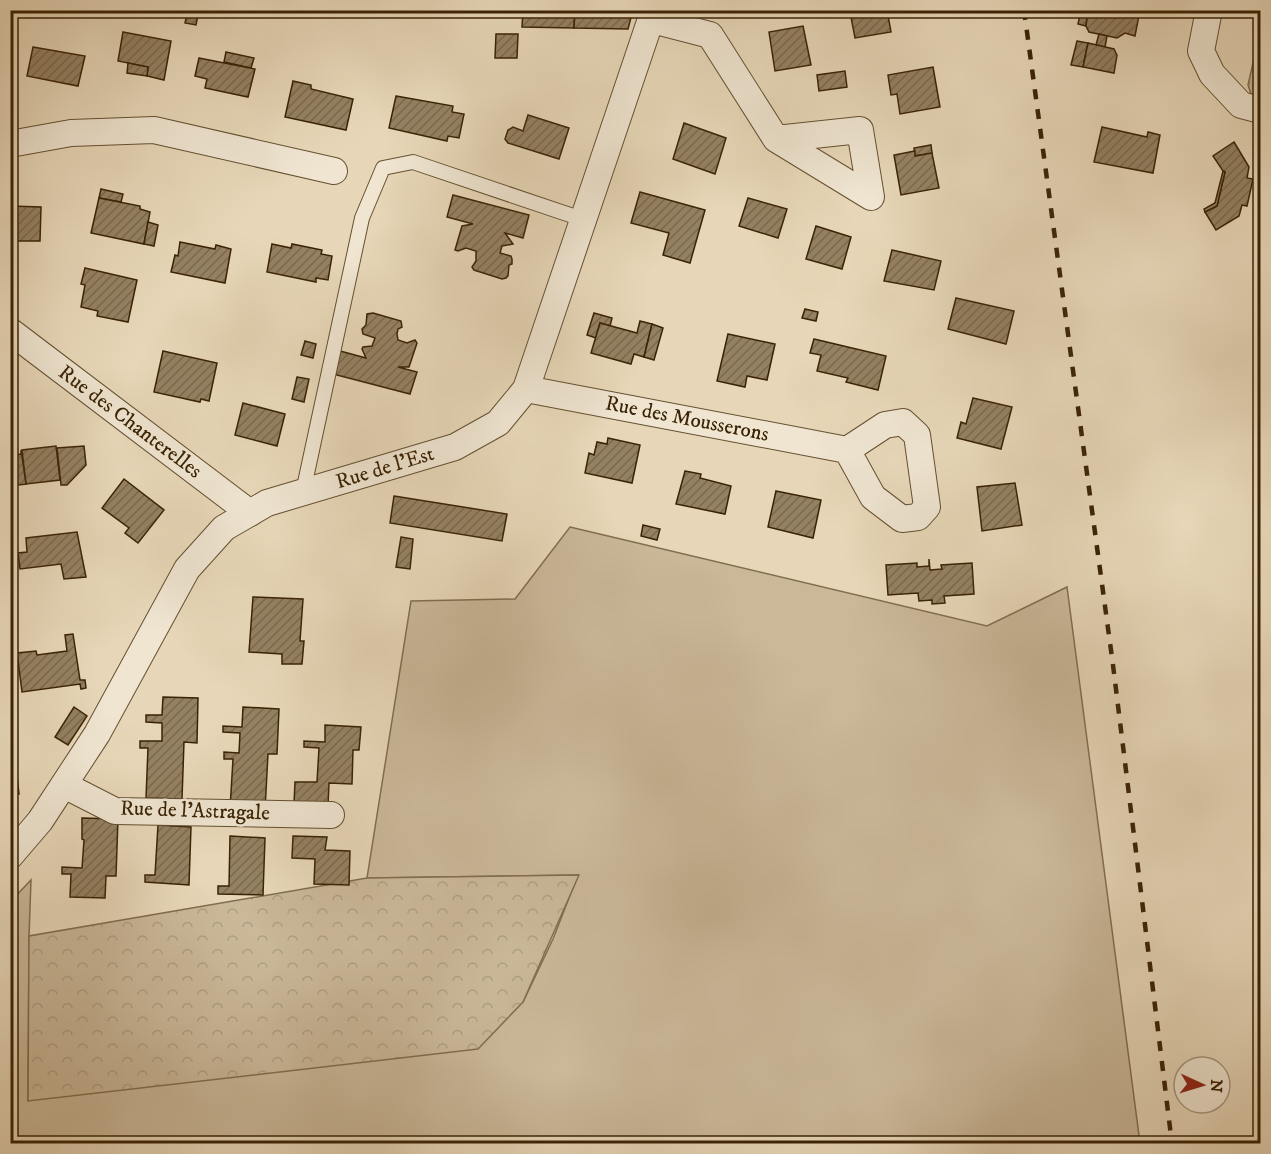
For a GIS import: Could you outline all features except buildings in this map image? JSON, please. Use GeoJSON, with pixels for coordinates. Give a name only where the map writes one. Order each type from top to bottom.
{"type":"FeatureCollection","features":[{"type":"Feature","properties":{"kind":"street"},"geometry":{"type":"LineString","coordinates":[[1209,10],[1201,51],[1208,67],[1241,105],[1260,110]]}},
{"type":"Feature","properties":{"kind":"street"},"geometry":{"type":"LineString","coordinates":[[653,15],[710,35],[776,139]]}},
{"type":"Feature","properties":{"kind":"street","name":"Rue de l'Est"},"geometry":{"type":"LineString","coordinates":[[10,855],[40,821],[97,734],[187,569],[224,528],[267,503],[455,447],[498,423],[526,389],[653,15]]}},
{"type":"Feature","properties":{"kind":"street"},"geometry":{"type":"LineString","coordinates":[[10,144],[71,133],[154,130],[334,171]]}},
{"type":"Feature","properties":{"kind":"street","name":"Rue des Chanterelles"},"geometry":{"type":"LineString","coordinates":[[10,331],[250,513]]}},
{"type":"Feature","properties":{"kind":"street","name":"Rue des Mousserons"},"geometry":{"type":"LineString","coordinates":[[526,389],[847,450]]}},
{"type":"Feature","properties":{"kind":"street","name":"Rue de l'Astragale"},"geometry":{"type":"LineString","coordinates":[[64,785],[115,811],[331,815]]}},
{"type":"Feature","properties":{"kind":"lane"},"geometry":{"type":"LineString","coordinates":[[303,492],[362,218],[383,168],[413,162],[585,220]]}},
{"type":"Feature","properties":{"kind":"green space"},"geometry":{"type":"Polygon","coordinates":[[[1260,32],[1260,101],[1253,100],[1248,85],[1260,32]]]}},
{"type":"Feature","properties":{"kind":"green space"},"geometry":{"type":"Polygon","coordinates":[[[570,527],[987,626],[1067,587],[1140,1143],[11,1143],[10,902],[31,880],[28,1100],[523,1002],[553,939],[578,875],[367,878],[411,601],[515,599],[570,527]]]}},
{"type":"Feature","properties":{"kind":"green space"},"geometry":{"type":"Polygon","coordinates":[[[579,875],[523,1002],[478,1049],[28,1101],[29,936],[367,878],[579,875]]]}},
{"type":"Feature","properties":{"kind":"railway"},"geometry":{"type":"LineString","coordinates":[[1024,10],[1113,665],[1172,1144]]}}]}
